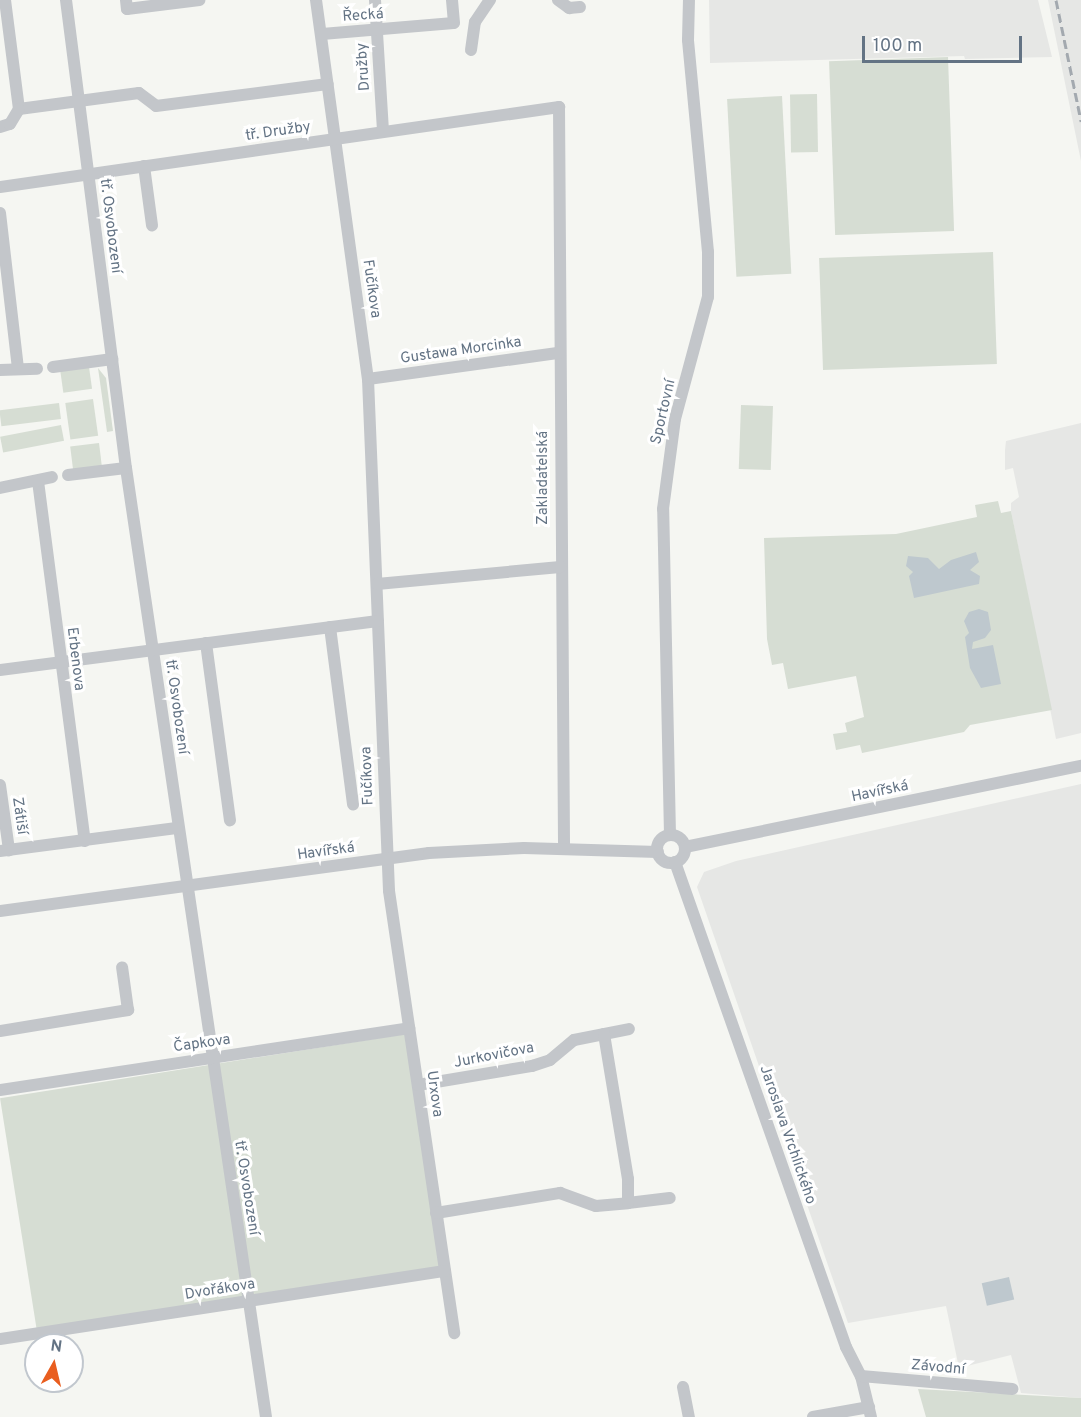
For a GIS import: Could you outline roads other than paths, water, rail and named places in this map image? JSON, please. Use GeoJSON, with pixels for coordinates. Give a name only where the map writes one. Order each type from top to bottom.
{"type":"FeatureCollection","features":[{"type":"Feature","properties":{"kind":"street"},"geometry":{"type":"LineString","coordinates":[[0,127],[10,124],[19,109],[6,49],[6,0]]}},
{"type":"Feature","properties":{"kind":"street","name":"tř. Osvobození"},"geometry":{"type":"LineString","coordinates":[[66,0],[126,468],[185,886],[266,1417]]}},
{"type":"Feature","properties":{"kind":"street"},"geometry":{"type":"LineString","coordinates":[[126,0],[127,9],[199,0]]}},
{"type":"Feature","properties":{"kind":"street","name":"Fučíkova"},"geometry":{"type":"LineString","coordinates":[[316,0],[368,379],[388,859]]}},
{"type":"Feature","properties":{"kind":"street","name":"Družby"},"geometry":{"type":"LineString","coordinates":[[375,0],[383,132]]}},
{"type":"Feature","properties":{"kind":"street","name":"Řecká"},"geometry":{"type":"LineString","coordinates":[[322,34],[454,23],[452,0]]}},
{"type":"Feature","properties":{"kind":"street"},"geometry":{"type":"LineString","coordinates":[[471,50],[474,22],[490,0]]}},
{"type":"Feature","properties":{"kind":"street"},"geometry":{"type":"LineString","coordinates":[[558,0],[569,8],[580,7]]}},
{"type":"Feature","properties":{"kind":"street","name":"Sportovní"},"geometry":{"type":"LineString","coordinates":[[670,835],[663,509],[675,419],[708,297],[708,252],[688,40],[689,0]]}},
{"type":"Feature","properties":{"kind":"street"},"geometry":{"type":"LineString","coordinates":[[19,109],[139,93],[156,106],[328,84]]}},
{"type":"Feature","properties":{"kind":"street","name":"tř. Družby"},"geometry":{"type":"LineString","coordinates":[[0,187],[559,107]]}},
{"type":"Feature","properties":{"kind":"street","name":"Zakladatelská"},"geometry":{"type":"LineString","coordinates":[[559,107],[561,744],[564,849]]}},
{"type":"Feature","properties":{"kind":"street"},"geometry":{"type":"LineString","coordinates":[[144,166],[152,225]]}},
{"type":"Feature","properties":{"kind":"street"},"geometry":{"type":"LineString","coordinates":[[0,213],[18,369]]}},
{"type":"Feature","properties":{"kind":"street","name":"Gustawa Morcinka"},"geometry":{"type":"LineString","coordinates":[[368,379],[559,353]]}},
{"type":"Feature","properties":{"kind":"street"},"geometry":{"type":"LineString","coordinates":[[53,367],[112,359]]}},
{"type":"Feature","properties":{"kind":"street"},"geometry":{"type":"LineString","coordinates":[[0,370],[37,369]]}},
{"type":"Feature","properties":{"kind":"street"},"geometry":{"type":"LineString","coordinates":[[68,475],[126,468]]}},
{"type":"Feature","properties":{"kind":"street"},"geometry":{"type":"LineString","coordinates":[[0,488],[52,477]]}},
{"type":"Feature","properties":{"kind":"street","name":"Erbenova"},"geometry":{"type":"LineString","coordinates":[[38,481],[85,841]]}},
{"type":"Feature","properties":{"kind":"street"},"geometry":{"type":"LineString","coordinates":[[377,584],[560,567]]}},
{"type":"Feature","properties":{"kind":"street"},"geometry":{"type":"LineString","coordinates":[[0,670],[378,621]]}},
{"type":"Feature","properties":{"kind":"street","name":"Fučíkova"},"geometry":{"type":"LineString","coordinates":[[330,627],[353,805]]}},
{"type":"Feature","properties":{"kind":"street"},"geometry":{"type":"LineString","coordinates":[[206,643],[230,820]]}},
{"type":"Feature","properties":{"kind":"street","name":"Havířská"},"geometry":{"type":"LineString","coordinates":[[685,847],[1081,766]]}},
{"type":"Feature","properties":{"kind":"street","name":"Zátiší"},"geometry":{"type":"LineString","coordinates":[[0,785],[4,851]]}},
{"type":"Feature","properties":{"kind":"street"},"geometry":{"type":"LineString","coordinates":[[4,851],[177,828]]}},
{"type":"Feature","properties":{"kind":"street"},"geometry":{"type":"LineString","coordinates":[[670,835],[679,837],[685,847],[675,861],[663,859],[658,852],[659,843],[670,835]]}},
{"type":"Feature","properties":{"kind":"street","name":"Havířská"},"geometry":{"type":"LineString","coordinates":[[0,911],[478,849],[658,852]]}},
{"type":"Feature","properties":{"kind":"street","name":"Urxova"},"geometry":{"type":"LineString","coordinates":[[388,859],[409,1028],[454,1333]]}},
{"type":"Feature","properties":{"kind":"street","name":"Jaroslava Vrchlického"},"geometry":{"type":"LineString","coordinates":[[675,861],[846,1347],[861,1376],[870,1412]]}},
{"type":"Feature","properties":{"kind":"street"},"geometry":{"type":"LineString","coordinates":[[0,1031],[128,1010],[122,967]]}},
{"type":"Feature","properties":{"kind":"street","name":"Čapkova"},"geometry":{"type":"LineString","coordinates":[[0,1090],[409,1028]]}},
{"type":"Feature","properties":{"kind":"street","name":"Jurkovičova"},"geometry":{"type":"LineString","coordinates":[[418,1085],[532,1066],[550,1060],[574,1040],[629,1029]]}},
{"type":"Feature","properties":{"kind":"street"},"geometry":{"type":"LineString","coordinates":[[604,1034],[628,1179],[628,1203]]}},
{"type":"Feature","properties":{"kind":"street"},"geometry":{"type":"LineString","coordinates":[[436,1213],[560,1193],[596,1206],[670,1198]]}},
{"type":"Feature","properties":{"kind":"street","name":"Dvořákova"},"geometry":{"type":"LineString","coordinates":[[0,1339],[445,1271]]}},
{"type":"Feature","properties":{"kind":"street","name":"Závodní"},"geometry":{"type":"LineString","coordinates":[[861,1376],[1012,1389]]}},
{"type":"Feature","properties":{"kind":"street"},"geometry":{"type":"LineString","coordinates":[[683,1387],[689,1417]]}},
{"type":"Feature","properties":{"kind":"street"},"geometry":{"type":"LineString","coordinates":[[813,1417],[870,1412]]}},
{"type":"Feature","properties":{"kind":"railway"},"geometry":{"type":"LineString","coordinates":[[1056,0],[1081,121]]}}]}
